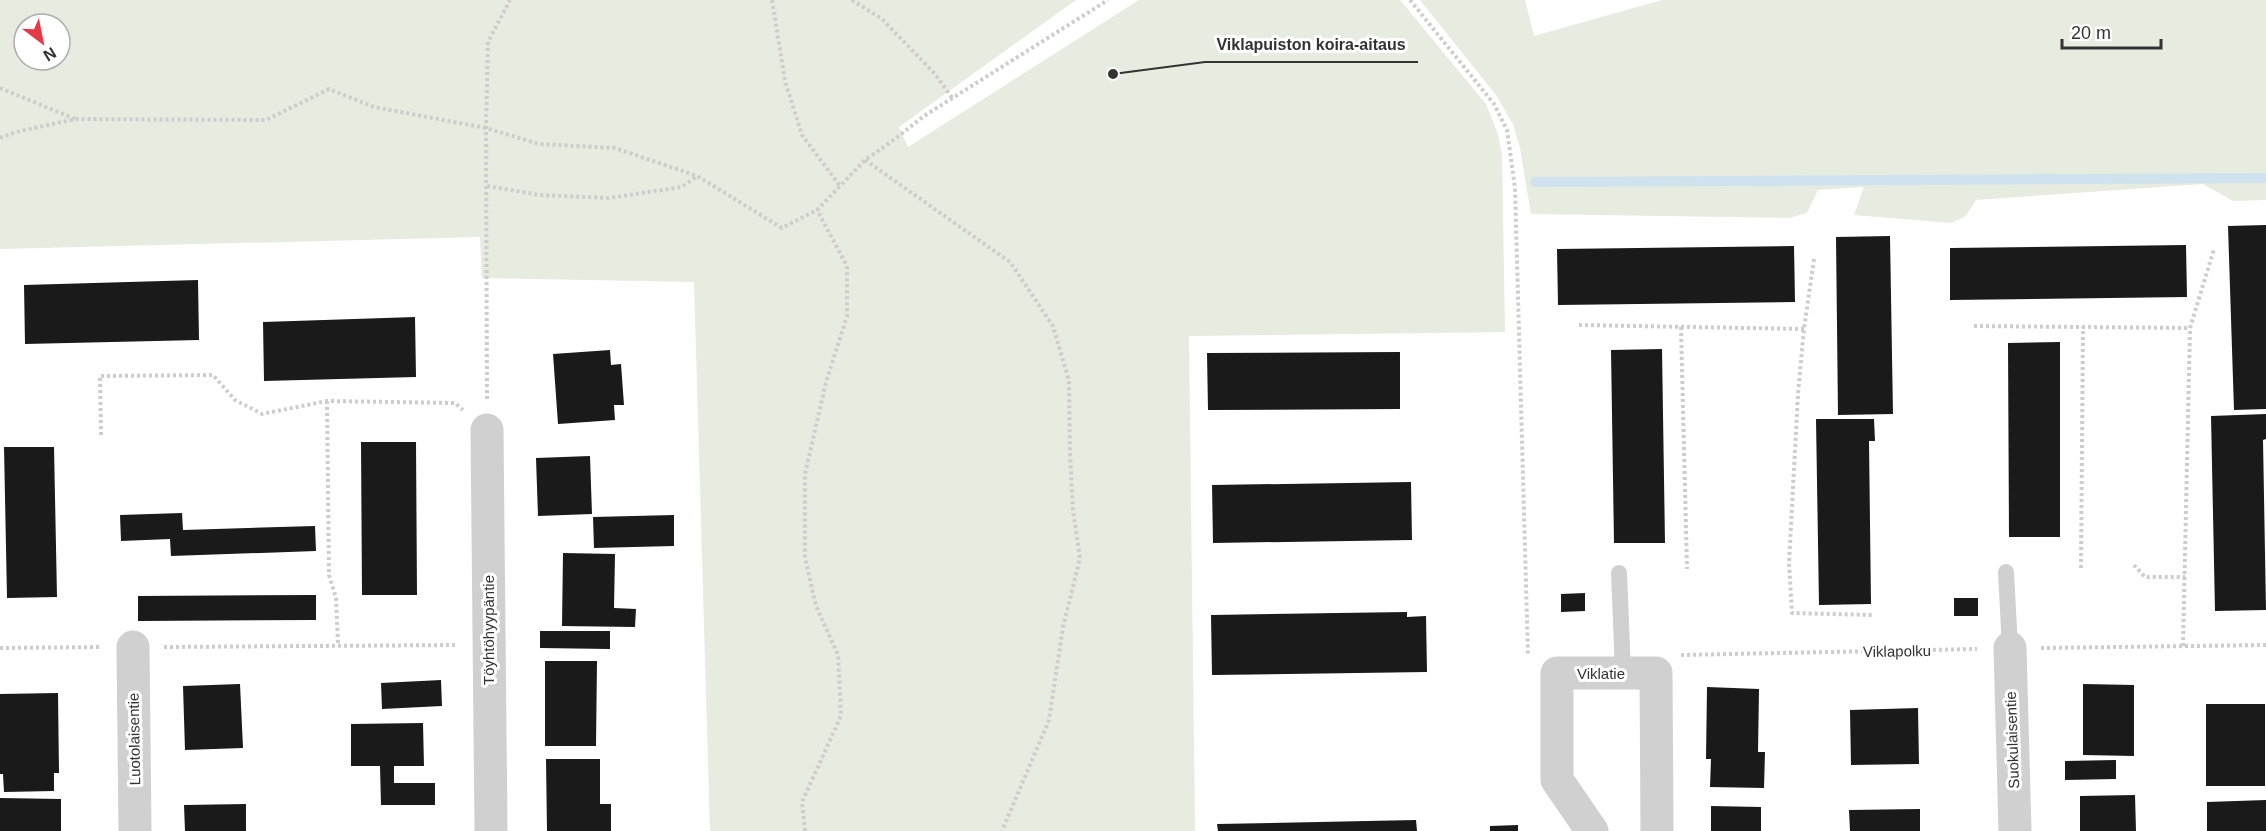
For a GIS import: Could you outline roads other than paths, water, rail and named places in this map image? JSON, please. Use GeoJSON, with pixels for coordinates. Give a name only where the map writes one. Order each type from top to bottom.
{"type":"FeatureCollection","features":[{"type":"Feature","properties":{"kind":"street","name":"Töyhtöhyypäntie"},"geometry":{"type":"LineString","coordinates":[[487,430],[487,644],[491,831]]}},
{"type":"Feature","properties":{"kind":"street","name":"Luotolaisentie"},"geometry":{"type":"LineString","coordinates":[[133,647],[135,831]]}},
{"type":"Feature","properties":{"kind":"street","name":"Suokulaisentie"},"geometry":{"type":"LineString","coordinates":[[2010,648],[2014,831]]}},
{"type":"Feature","properties":{"kind":"street","name":"Viklatie"},"geometry":{"type":"LineString","coordinates":[[1592,831],[1557,780],[1557,673],[1623,664],[1656,673],[1657,831]]}},
{"type":"Feature","properties":{"kind":"lane"},"geometry":{"type":"LineString","coordinates":[[2006,572],[2010,648]]}},
{"type":"Feature","properties":{"kind":"lane"},"geometry":{"type":"LineString","coordinates":[[1619,573],[1623,664]]}},
{"type":"Feature","properties":{"kind":"waterway"},"geometry":{"type":"LineString","coordinates":[[1535,182],[2266,178]]}},
{"type":"Feature","properties":{"kind":"place","name":"Viklapuiston koira-aitaus"},"geometry":{"type":"Point","coordinates":[1113,74]}}]}
